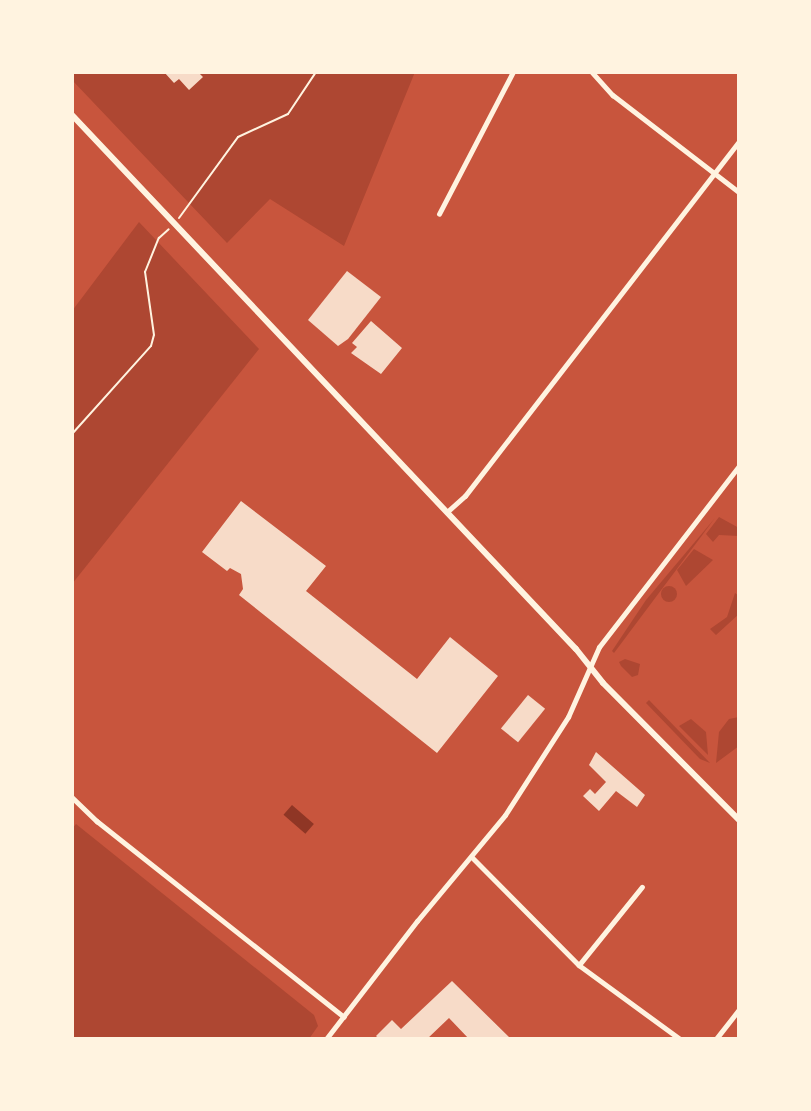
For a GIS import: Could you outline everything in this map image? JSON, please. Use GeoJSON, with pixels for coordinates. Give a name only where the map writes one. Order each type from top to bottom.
{"type":"FeatureCollection","features":[{"type":"Feature","properties":{"kind":"main road"},"geometry":{"type":"LineString","coordinates":[[72,115],[447,512],[590,669],[739,820]]}},
{"type":"Feature","properties":{"kind":"street"},"geometry":{"type":"LineString","coordinates":[[439,214],[513,72]]}},
{"type":"Feature","properties":{"kind":"street"},"geometry":{"type":"LineString","coordinates":[[592,72],[613,95],[739,192]]}},
{"type":"Feature","properties":{"kind":"street"},"geometry":{"type":"LineString","coordinates":[[447,512],[465,496],[739,141]]}},
{"type":"Feature","properties":{"kind":"street"},"geometry":{"type":"LineString","coordinates":[[326,1039],[417,921],[472,857],[559,733],[612,629],[739,466]]}},
{"type":"Feature","properties":{"kind":"street"},"geometry":{"type":"LineString","coordinates":[[72,797],[104,827],[344,1017]]}},
{"type":"Feature","properties":{"kind":"street"},"geometry":{"type":"LineString","coordinates":[[472,857],[579,965],[680,1039]]}},
{"type":"Feature","properties":{"kind":"street"},"geometry":{"type":"LineString","coordinates":[[579,965],[642,887]]}},
{"type":"Feature","properties":{"kind":"street"},"geometry":{"type":"LineString","coordinates":[[716,1039],[739,1010]]}},
{"type":"Feature","properties":{"kind":"path"},"geometry":{"type":"LineString","coordinates":[[184,212],[238,137],[283,118],[296,105],[316,72]]}},
{"type":"Feature","properties":{"kind":"path"},"geometry":{"type":"LineString","coordinates":[[72,434],[151,346],[154,335],[145,272],[165,232]]}},
{"type":"Feature","properties":{"kind":"shaded area"},"geometry":{"type":"Polygon","coordinates":[[[72,72],[415,72],[344,246],[270,199],[227,243],[72,80],[72,72]]]}},
{"type":"Feature","properties":{"kind":"shaded area"},"geometry":{"type":"Polygon","coordinates":[[[139,222],[259,349],[72,584],[72,311],[139,222]]]}},
{"type":"Feature","properties":{"kind":"shaded area"},"geometry":{"type":"Polygon","coordinates":[[[719,517],[739,528],[739,536],[719,535],[713,542],[706,534],[719,517]]]}},
{"type":"Feature","properties":{"kind":"shaded area"},"geometry":{"type":"Polygon","coordinates":[[[715,518],[614,653],[612,651],[646,600],[715,518]]]}},
{"type":"Feature","properties":{"kind":"shaded area"},"geometry":{"type":"Polygon","coordinates":[[[694,549],[713,560],[686,586],[677,570],[694,549]]]}},
{"type":"Feature","properties":{"kind":"shaded area"},"geometry":{"type":"Polygon","coordinates":[[[666,586],[672,586],[677,594],[675,600],[666,602],[661,597],[661,591],[666,586]]]}},
{"type":"Feature","properties":{"kind":"shaded area"},"geometry":{"type":"Polygon","coordinates":[[[735,593],[739,596],[739,614],[716,635],[710,629],[727,617],[735,593]]]}},
{"type":"Feature","properties":{"kind":"shaded area"},"geometry":{"type":"Polygon","coordinates":[[[625,659],[640,664],[638,675],[632,677],[621,666],[619,662],[625,659]]]}},
{"type":"Feature","properties":{"kind":"shaded area"},"geometry":{"type":"Polygon","coordinates":[[[649,700],[710,763],[700,759],[646,703],[649,700]]]}},
{"type":"Feature","properties":{"kind":"shaded area"},"geometry":{"type":"Polygon","coordinates":[[[739,717],[739,746],[716,763],[719,732],[729,719],[739,717]]]}},
{"type":"Feature","properties":{"kind":"shaded area"},"geometry":{"type":"Polygon","coordinates":[[[691,719],[706,732],[708,755],[679,726],[691,719]]]}},
{"type":"Feature","properties":{"kind":"shaded area"},"geometry":{"type":"Polygon","coordinates":[[[292,805],[314,824],[305,834],[283,815],[292,805]]]}},
{"type":"Feature","properties":{"kind":"shaded area"},"geometry":{"type":"Polygon","coordinates":[[[76,824],[314,1015],[318,1026],[309,1039],[72,1039],[72,829],[76,824]]]}},
{"type":"Feature","properties":{"kind":"building"},"geometry":{"type":"Polygon","coordinates":[[[164,72],[198,72],[203,77],[189,90],[179,79],[174,83],[164,72]]]}},
{"type":"Feature","properties":{"kind":"building"},"geometry":{"type":"Polygon","coordinates":[[[347,271],[381,297],[348,339],[338,346],[308,320],[347,271]]]}},
{"type":"Feature","properties":{"kind":"building"},"geometry":{"type":"Polygon","coordinates":[[[371,321],[402,348],[381,374],[351,353],[357,347],[352,343],[371,321]]]}},
{"type":"Feature","properties":{"kind":"building"},"geometry":{"type":"Polygon","coordinates":[[[241,501],[326,566],[306,591],[417,679],[450,637],[498,676],[437,753],[239,595],[243,589],[241,574],[230,568],[227,571],[202,552],[241,501]]]}},
{"type":"Feature","properties":{"kind":"building"},"geometry":{"type":"Polygon","coordinates":[[[528,695],[545,709],[518,742],[501,728],[528,695]]]}},
{"type":"Feature","properties":{"kind":"building"},"geometry":{"type":"Polygon","coordinates":[[[596,752],[645,795],[637,807],[616,791],[599,811],[583,796],[590,789],[595,794],[606,782],[589,765],[596,752]]]}},
{"type":"Feature","properties":{"kind":"building"},"geometry":{"type":"Polygon","coordinates":[[[452,981],[511,1039],[469,1039],[449,1018],[427,1039],[379,1039],[376,1036],[392,1020],[401,1029],[452,981]]]}}]}
